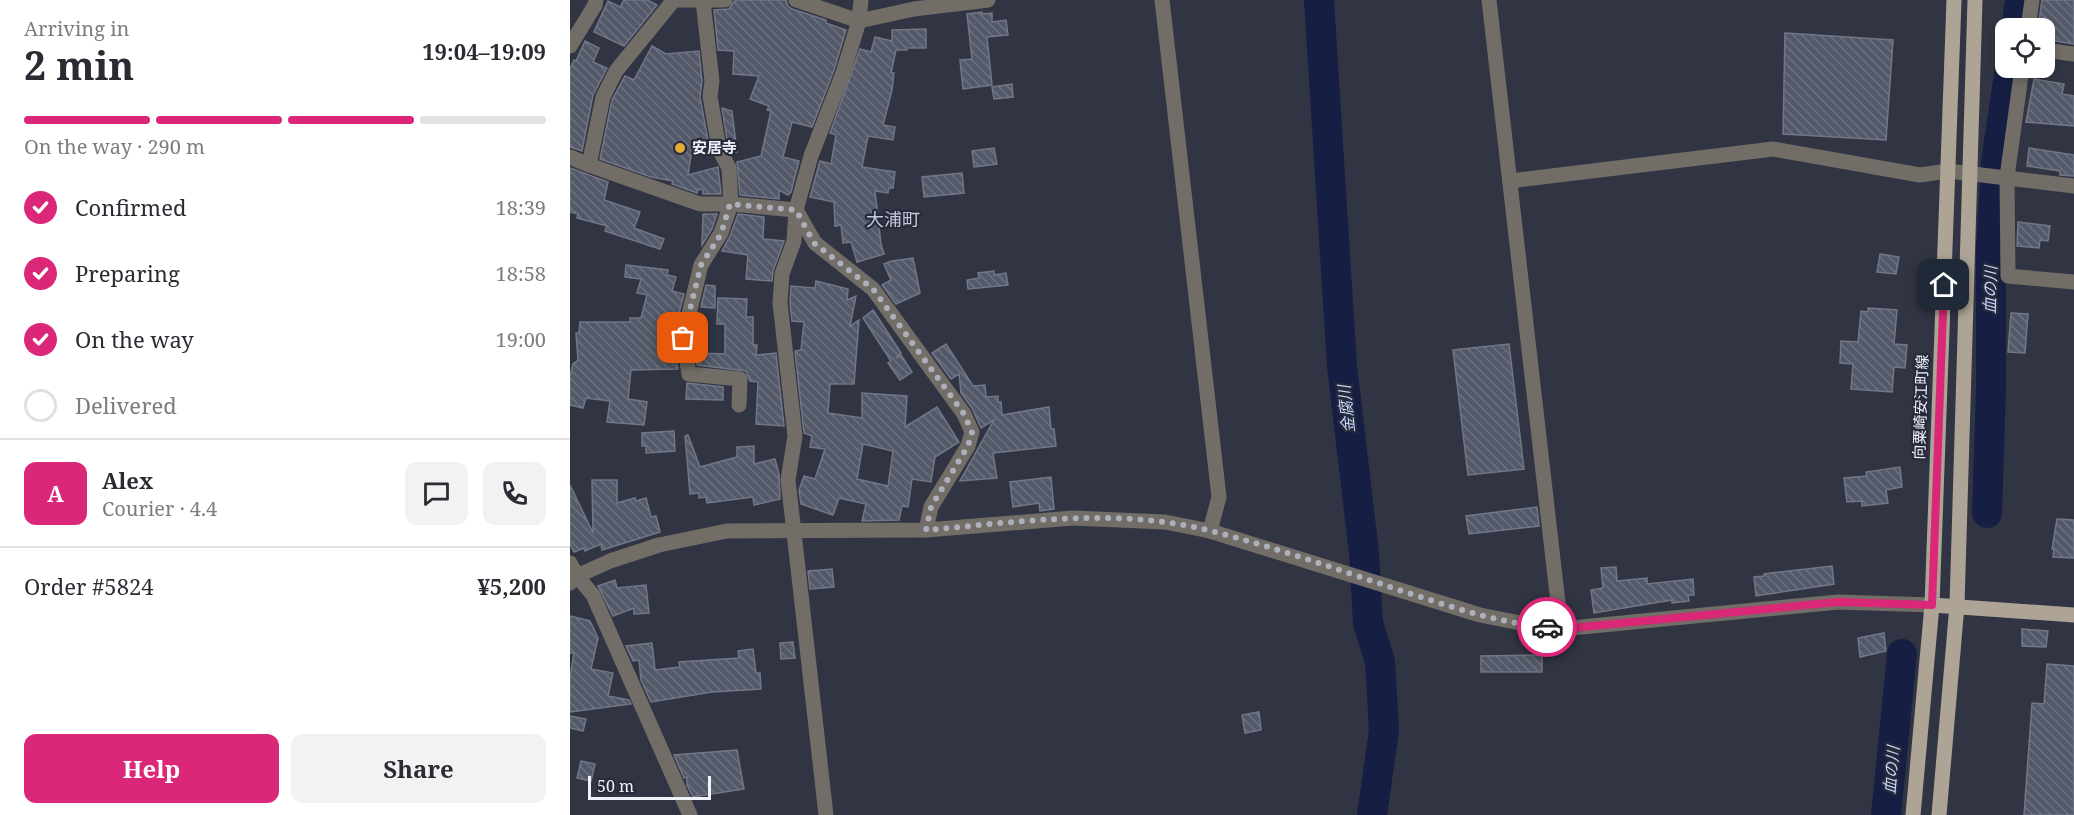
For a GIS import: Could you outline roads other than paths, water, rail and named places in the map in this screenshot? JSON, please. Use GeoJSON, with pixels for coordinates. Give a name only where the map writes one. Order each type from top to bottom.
{"type":"FeatureCollection","features":[{"type":"Feature","properties":{"kind":"main road","name":"向粟崎安江町線"},"geometry":{"type":"LineString","coordinates":[[1913,815],[1932,605],[1954,0]]}},
{"type":"Feature","properties":{"kind":"main road"},"geometry":{"type":"LineString","coordinates":[[1939,815],[1957,605],[1975,0]]}},
{"type":"Feature","properties":{"kind":"main road"},"geometry":{"type":"LineString","coordinates":[[1932,605],[2074,615]]}},
{"type":"Feature","properties":{"kind":"street"},"geometry":{"type":"LineString","coordinates":[[570,46],[596,0]]}},
{"type":"Feature","properties":{"kind":"street"},"geometry":{"type":"LineString","coordinates":[[589,165],[603,97],[616,71],[672,0],[725,0]]}},
{"type":"Feature","properties":{"kind":"street"},"geometry":{"type":"LineString","coordinates":[[796,0],[859,21],[914,9],[988,0]]}},
{"type":"Feature","properties":{"kind":"street"},"geometry":{"type":"LineString","coordinates":[[826,815],[789,480],[795,436],[780,303],[782,274],[794,241],[796,210],[811,156],[843,73],[859,21],[861,0]]}},
{"type":"Feature","properties":{"kind":"street"},"geometry":{"type":"LineString","coordinates":[[1162,0],[1219,497],[1210,531]]}},
{"type":"Feature","properties":{"kind":"street"},"geometry":{"type":"LineString","coordinates":[[1489,0],[1561,629]]}},
{"type":"Feature","properties":{"kind":"street"},"geometry":{"type":"LineString","coordinates":[[2029,18],[2032,0]]}},
{"type":"Feature","properties":{"kind":"street"},"geometry":{"type":"LineString","coordinates":[[704,1],[712,81],[710,96],[719,149],[729,168],[730,204],[721,234],[701,265],[683,338],[688,374],[740,379],[739,405]]}},
{"type":"Feature","properties":{"kind":"street"},"geometry":{"type":"LineString","coordinates":[[2055,51],[2074,54]]}},
{"type":"Feature","properties":{"kind":"street"},"geometry":{"type":"LineString","coordinates":[[2021,78],[2007,177],[2008,276],[2074,282]]}},
{"type":"Feature","properties":{"kind":"street"},"geometry":{"type":"LineString","coordinates":[[1510,180],[1773,149],[1920,176],[1948,171],[2074,186]]}},
{"type":"Feature","properties":{"kind":"street"},"geometry":{"type":"LineString","coordinates":[[570,158],[700,204],[730,204],[796,210]]}},
{"type":"Feature","properties":{"kind":"street"},"geometry":{"type":"LineString","coordinates":[[796,210],[814,243],[873,289],[964,414],[972,432],[968,446],[931,507],[926,530]]}},
{"type":"Feature","properties":{"kind":"street"},"geometry":{"type":"LineString","coordinates":[[690,815],[593,596],[572,574],[659,545],[727,531],[926,530],[1073,518],[1165,522],[1210,531],[1480,615],[1561,629],[1838,602],[1932,605]]}},
{"type":"Feature","properties":{"kind":"waterway","name":"金腐川"},"geometry":{"type":"LineString","coordinates":[[1319,0],[1342,366],[1364,553],[1368,623],[1380,662],[1384,730],[1372,815]]}},
{"type":"Feature","properties":{"kind":"waterway","name":"血の川"},"geometry":{"type":"LineString","coordinates":[[2017,18],[2020,0]]}},
{"type":"Feature","properties":{"kind":"waterway","name":"血の川"},"geometry":{"type":"LineString","coordinates":[[1987,513],[1991,389],[1991,248],[1996,162],[2009,78]]}},
{"type":"Feature","properties":{"kind":"waterway","name":"血の川"},"geometry":{"type":"LineString","coordinates":[[1886,815],[1902,654]]}},
{"type":"Feature","properties":{"kind":"place","name":"安居寺"},"geometry":{"type":"Point","coordinates":[680,148]}},
{"type":"Feature","properties":{"kind":"district","name":"大浦町"},"geometry":{"type":"Point","coordinates":[893,220]}}]}
